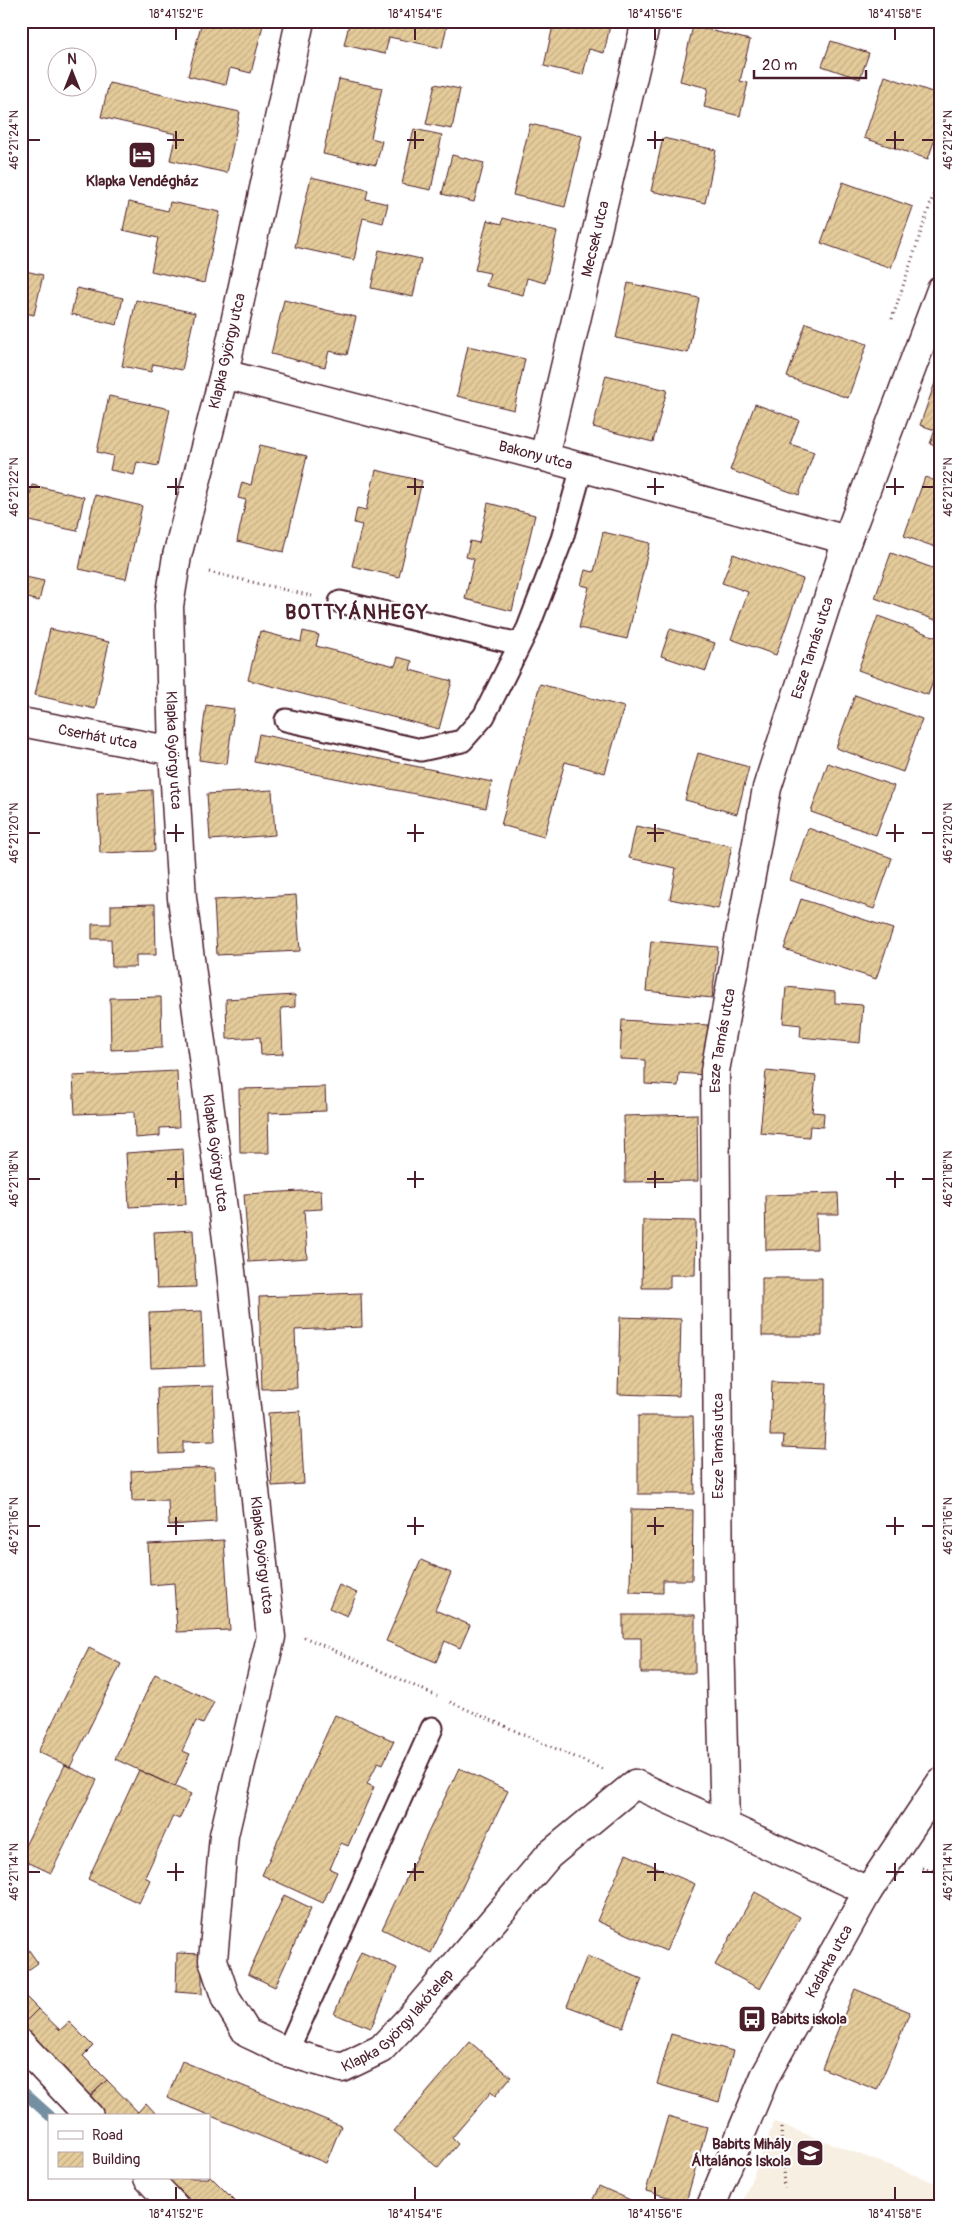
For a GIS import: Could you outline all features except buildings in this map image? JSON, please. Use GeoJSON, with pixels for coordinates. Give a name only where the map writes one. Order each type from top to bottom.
{"type":"FeatureCollection","features":[{"type":"Feature","properties":{"kind":"street","name":"Klapka György utca"},"geometry":{"type":"LineString","coordinates":[[271,1637],[230,1262],[182,898],[173,751],[169,606],[176,556],[224,374],[300,21]]}},
{"type":"Feature","properties":{"kind":"street","name":"Mecsek utca"},"geometry":{"type":"LineString","coordinates":[[544,457],[646,21]]}},
{"type":"Feature","properties":{"kind":"street","name":"Esze Tamás utca"},"geometry":{"type":"LineString","coordinates":[[725,1825],[719,1598],[715,1071],[767,788],[847,540],[938,306]]}},
{"type":"Feature","properties":{"kind":"street","name":"Bakony utca"},"geometry":{"type":"LineString","coordinates":[[224,374],[582,467],[847,540]]}},
{"type":"Feature","properties":{"kind":"street","name":"Cserhát utca"},"geometry":{"type":"LineString","coordinates":[[21,722],[173,751]]}},
{"type":"Feature","properties":{"kind":"street","name":"Klapka György lakótelep"},"geometry":{"type":"LineString","coordinates":[[271,1637],[224,1835],[213,1960],[226,1999],[247,2033],[288,2052],[342,2068],[381,2048],[411,2017],[549,1855],[635,1784],[725,1825]]}},
{"type":"Feature","properties":{"kind":"street","name":"Kadarka utca"},"geometry":{"type":"LineString","coordinates":[[712,2206],[764,2076],[868,1891],[941,1782]]}},
{"type":"Feature","properties":{"kind":"street"},"geometry":{"type":"LineString","coordinates":[[725,1825],[868,1891]]}},
{"type":"Feature","properties":{"kind":"street"},"geometry":{"type":"LineString","coordinates":[[21,2044],[87,2114]]}},
{"type":"Feature","properties":{"kind":"street"},"geometry":{"type":"LineString","coordinates":[[150,2180],[174,2206]]}},
{"type":"Feature","properties":{"kind":"lane"},"geometry":{"type":"LineString","coordinates":[[286,720],[421,750],[462,741],[484,716],[528,628],[562,539],[582,467]]}},
{"type":"Feature","properties":{"kind":"lane"},"geometry":{"type":"LineString","coordinates":[[340,602],[519,644]]}},
{"type":"Feature","properties":{"kind":"lane"},"geometry":{"type":"LineString","coordinates":[[288,2052],[432,1728]]}},
{"type":"Feature","properties":{"kind":"path"},"geometry":{"type":"LineString","coordinates":[[201,570],[340,602]]}},
{"type":"Feature","properties":{"kind":"path"},"geometry":{"type":"LineString","coordinates":[[780,2120],[784,2188]]}},
{"type":"Feature","properties":{"kind":"shaded area","name":"Babits Mihály Általános Iskola"},"geometry":{"type":"Polygon","coordinates":[[[774,2122],[941,2185],[941,2206],[741,2206],[774,2122]]]}},
{"type":"Feature","properties":{"kind":"waterway"},"geometry":{"type":"LineString","coordinates":[[21,2090],[48,2114]]}},
{"type":"Feature","properties":{"kind":"place","name":"Klapka Vendégház"},"geometry":{"type":"Point","coordinates":[142,155]}},
{"type":"Feature","properties":{"kind":"place","name":"Babits iskola"},"geometry":{"type":"Point","coordinates":[752,2019]}},
{"type":"Feature","properties":{"kind":"place","name":"Babits Mihály Általános Iskola"},"geometry":{"type":"Point","coordinates":[810,2153]}},
{"type":"Feature","properties":{"kind":"district","name":"BOTTYÁNHEGY"},"geometry":{"type":"Point","coordinates":[357,612]}}]}
